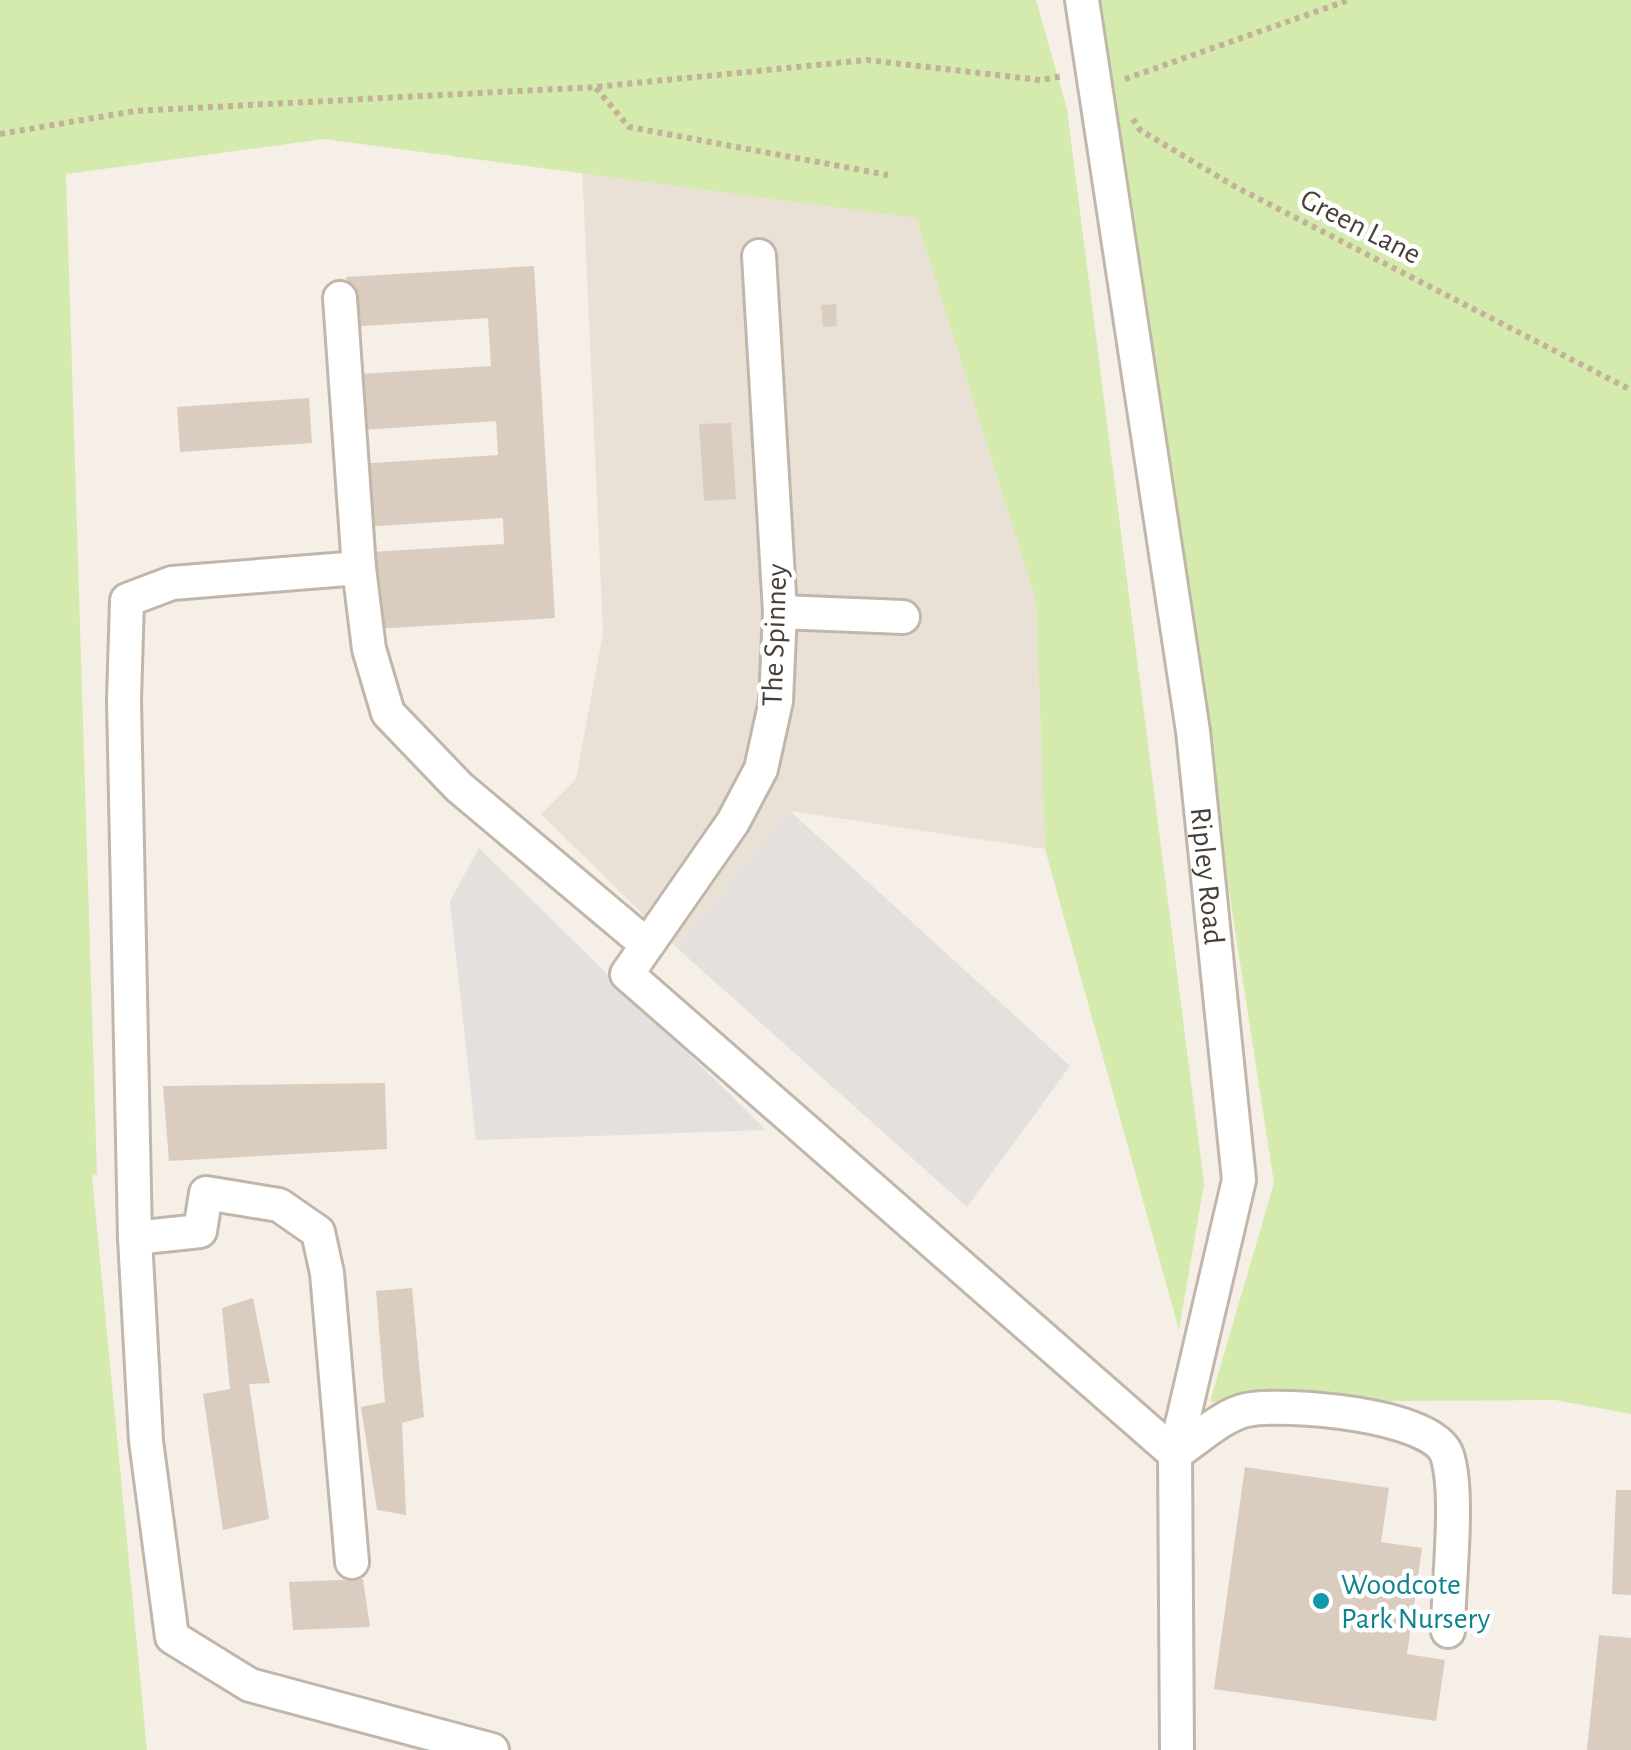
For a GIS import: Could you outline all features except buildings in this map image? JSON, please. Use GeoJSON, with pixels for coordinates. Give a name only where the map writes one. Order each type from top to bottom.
{"type":"FeatureCollection","features":[{"type":"Feature","properties":{"kind":"street","name":"Ripley Road"},"geometry":{"type":"LineString","coordinates":[[1082,0],[1193,731],[1239,1180],[1174,1454],[1177,1750]]}},
{"type":"Feature","properties":{"kind":"street","name":"The Spinney"},"geometry":{"type":"LineString","coordinates":[[759,256],[780,612],[776,701],[760,769],[734,822],[627,974],[1174,1454]]}},
{"type":"Feature","properties":{"kind":"street"},"geometry":{"type":"LineString","coordinates":[[340,298],[359,568],[369,649],[388,712],[458,787],[647,945]]}},
{"type":"Feature","properties":{"kind":"street"},"geometry":{"type":"LineString","coordinates":[[359,568],[172,583],[127,600],[124,700],[134,1238],[146,1442],[172,1637],[250,1685],[492,1750]]}},
{"type":"Feature","properties":{"kind":"street"},"geometry":{"type":"LineString","coordinates":[[780,612],[902,617]]}},
{"type":"Feature","properties":{"kind":"street"},"geometry":{"type":"LineString","coordinates":[[134,1238],[200,1231],[206,1193],[278,1205],[318,1232],[328,1273],[352,1562]]}},
{"type":"Feature","properties":{"kind":"street"},"geometry":{"type":"LineString","coordinates":[[1174,1454],[1244,1410],[1354,1412],[1427,1433],[1447,1452],[1452,1486],[1448,1631]]}},
{"type":"Feature","properties":{"kind":"path"},"geometry":{"type":"LineString","coordinates":[[0,134],[135,111],[595,87],[867,60],[1040,80],[1095,71],[1126,80],[1350,0]]}},
{"type":"Feature","properties":{"kind":"path"},"geometry":{"type":"LineString","coordinates":[[595,87],[629,127],[888,175]]}},
{"type":"Feature","properties":{"kind":"path","name":"Green Lane"},"geometry":{"type":"LineString","coordinates":[[1129,115],[1140,130],[1234,186],[1631,390]]}},
{"type":"Feature","properties":{"kind":"shaded area"},"geometry":{"type":"Polygon","coordinates":[[[582,165],[916,218],[1036,601],[1045,849],[790,811],[677,948],[541,814],[576,779],[603,633],[582,165]]]}},
{"type":"Feature","properties":{"kind":"shaded area"},"geometry":{"type":"Polygon","coordinates":[[[790,811],[1070,1066],[967,1207],[677,948],[790,811]]]}},
{"type":"Feature","properties":{"kind":"shaded area"},"geometry":{"type":"Polygon","coordinates":[[[479,848],[766,1130],[476,1140],[450,901],[479,848]]]}},
{"type":"Feature","properties":{"kind":"green space"},"geometry":{"type":"Polygon","coordinates":[[[0,0],[1036,0],[1067,109],[1204,1184],[1179,1330],[1045,849],[1036,601],[916,218],[324,139],[66,174],[97,1174],[92,1176],[147,1750],[0,1750],[0,0]]]}},
{"type":"Feature","properties":{"kind":"green space"},"geometry":{"type":"Polygon","coordinates":[[[1092,0],[1631,0],[1631,1414],[1555,1400],[1210,1402],[1274,1183],[1092,0]]]}},
{"type":"Feature","properties":{"kind":"place","name":"Woodcote Park Nursery"},"geometry":{"type":"Point","coordinates":[1321,1601]}}]}
